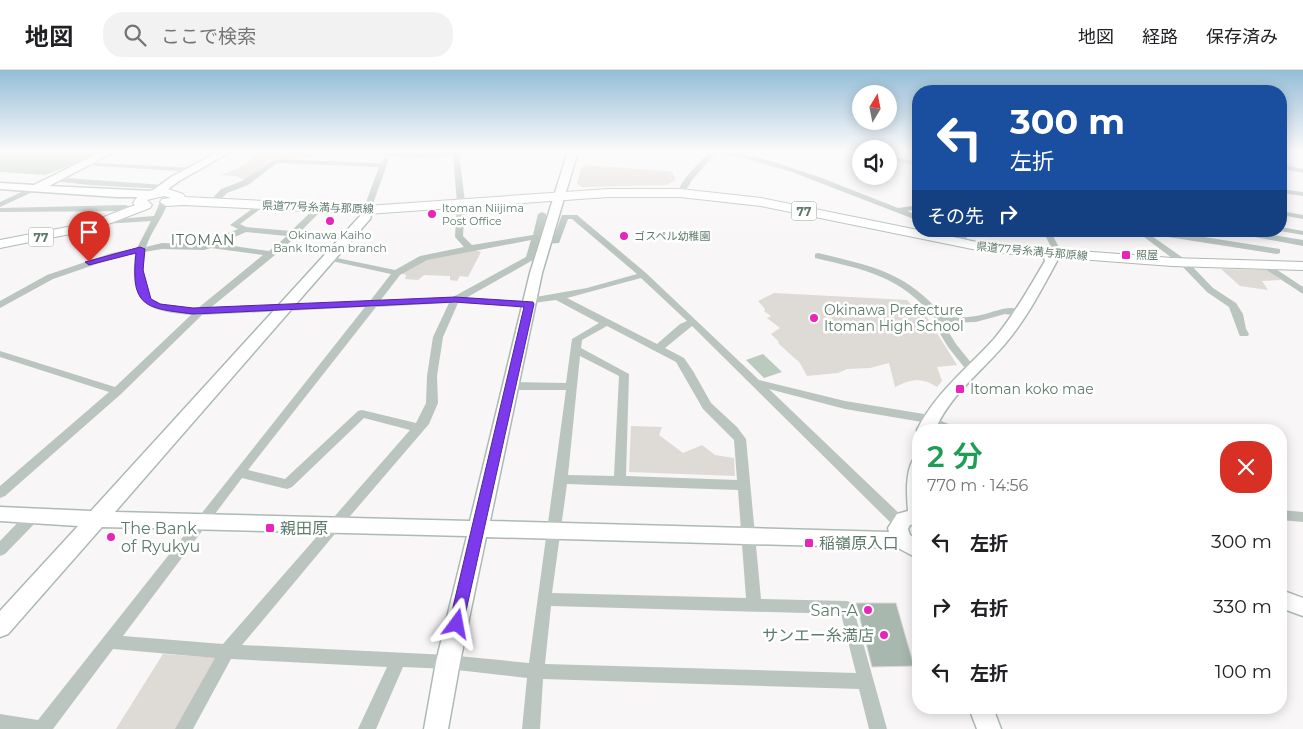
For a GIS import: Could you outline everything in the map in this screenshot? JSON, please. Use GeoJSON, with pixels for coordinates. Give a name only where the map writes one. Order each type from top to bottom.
{"type":"FeatureCollection","features":[{"type":"Feature","properties":{"kind":"main road","name":"県道77号糸満与那原線"},"geometry":{"type":"LineString","coordinates":[[82,228],[154,200],[368,210],[626,192],[680,193],[760,202],[912,228]]}},
{"type":"Feature","properties":{"kind":"main road","name":"県道77号糸満与那原線"},"geometry":{"type":"LineString","coordinates":[[0,244],[104,222],[154,200]]}},
{"type":"Feature","properties":{"kind":"main road","name":"県道77号糸満与那原線"},"geometry":{"type":"LineString","coordinates":[[967,238],[1054,254],[1183,262],[1303,266]]}},
{"type":"Feature","properties":{"kind":"street"},"geometry":{"type":"LineString","coordinates":[[1,205],[49,182]]}},
{"type":"Feature","properties":{"kind":"street"},"geometry":{"type":"LineString","coordinates":[[78,182],[154,200]]}},
{"type":"Feature","properties":{"kind":"street"},"geometry":{"type":"LineString","coordinates":[[1,205],[9,210],[124,207],[154,200],[175,182]]}},
{"type":"Feature","properties":{"kind":"street"},"geometry":{"type":"LineString","coordinates":[[220,202],[224,192],[247,182]]}},
{"type":"Feature","properties":{"kind":"street"},"geometry":{"type":"LineString","coordinates":[[0,627],[364,219],[377,182]]}},
{"type":"Feature","properties":{"kind":"street"},"geometry":{"type":"LineString","coordinates":[[458,182],[459,237],[470,248]]}},
{"type":"Feature","properties":{"kind":"street"},"geometry":{"type":"LineString","coordinates":[[184,729],[227,652],[425,421],[432,403],[432,376],[438,337],[455,300],[530,258],[541,239],[560,196],[564,182]]}},
{"type":"Feature","properties":{"kind":"street"},"geometry":{"type":"LineString","coordinates":[[680,193],[687,182]]}},
{"type":"Feature","properties":{"kind":"street"},"geometry":{"type":"LineString","coordinates":[[825,182],[910,215]]}},
{"type":"Feature","properties":{"kind":"street"},"geometry":{"type":"LineString","coordinates":[[0,186],[117,194],[154,200]]}},
{"type":"Feature","properties":{"kind":"street"},"geometry":{"type":"LineString","coordinates":[[1287,192],[1303,194]]}},
{"type":"Feature","properties":{"kind":"street"},"geometry":{"type":"LineString","coordinates":[[154,200],[140,249],[138,270],[143,294],[147,301],[163,307],[202,311],[455,300],[530,302],[559,298],[606,287],[644,275]]}},
{"type":"Feature","properties":{"kind":"street"},"geometry":{"type":"LineString","coordinates":[[260,205],[234,225],[245,229],[294,234]]}},
{"type":"Feature","properties":{"kind":"street"},"geometry":{"type":"LineString","coordinates":[[896,210],[912,207]]}},
{"type":"Feature","properties":{"kind":"street"},"geometry":{"type":"LineString","coordinates":[[0,493],[116,391],[202,311],[294,234],[319,209]]}},
{"type":"Feature","properties":{"kind":"street"},"geometry":{"type":"LineString","coordinates":[[0,219],[9,210]]}},
{"type":"Feature","properties":{"kind":"street"},"geometry":{"type":"LineString","coordinates":[[436,729],[448,662],[539,263],[542,214]]}},
{"type":"Feature","properties":{"kind":"street"},"geometry":{"type":"LineString","coordinates":[[1287,214],[1303,217]]}},
{"type":"Feature","properties":{"kind":"street"},"geometry":{"type":"LineString","coordinates":[[42,729],[397,272],[408,263],[424,256],[541,239],[556,241],[565,217],[574,217],[644,275],[753,381],[910,524]]}},
{"type":"Feature","properties":{"kind":"street"},"geometry":{"type":"LineString","coordinates":[[0,304],[33,285],[72,269],[115,255],[162,246],[204,247],[245,229]]}},
{"type":"Feature","properties":{"kind":"street"},"geometry":{"type":"LineString","coordinates":[[1287,230],[1303,233]]}},
{"type":"Feature","properties":{"kind":"street"},"geometry":{"type":"LineString","coordinates":[[928,424],[937,406],[999,342],[1021,313],[1054,254],[1049,237]]}},
{"type":"Feature","properties":{"kind":"street"},"geometry":{"type":"LineString","coordinates":[[1148,237],[1183,262],[1210,290],[1233,305],[1244,334]]}},
{"type":"Feature","properties":{"kind":"street"},"geometry":{"type":"LineString","coordinates":[[1187,237],[1277,251]]}},
{"type":"Feature","properties":{"kind":"street"},"geometry":{"type":"LineString","coordinates":[[1275,237],[1279,261],[1283,265]]}},
{"type":"Feature","properties":{"kind":"street"},"geometry":{"type":"LineString","coordinates":[[1282,237],[1303,243]]}},
{"type":"Feature","properties":{"kind":"street"},"geometry":{"type":"LineString","coordinates":[[211,245],[271,254]]}},
{"type":"Feature","properties":{"kind":"street"},"geometry":{"type":"LineString","coordinates":[[818,256],[869,268],[899,279],[924,298],[941,320]]}},
{"type":"Feature","properties":{"kind":"street"},"geometry":{"type":"LineString","coordinates":[[330,258],[397,272]]}},
{"type":"Feature","properties":{"kind":"street"},"geometry":{"type":"LineString","coordinates":[[523,262],[539,263]]}},
{"type":"Feature","properties":{"kind":"street"},"geometry":{"type":"LineString","coordinates":[[1265,265],[1303,291]]}},
{"type":"Feature","properties":{"kind":"street"},"geometry":{"type":"LineString","coordinates":[[559,298],[680,360],[688,369],[698,394],[708,408],[734,431],[740,439],[754,604]]}},
{"type":"Feature","properties":{"kind":"street"},"geometry":{"type":"LineString","coordinates":[[941,320],[976,319],[1005,311],[1021,313]]}},
{"type":"Feature","properties":{"kind":"street"},"geometry":{"type":"LineString","coordinates":[[941,320],[938,322],[952,345],[972,370]]}},
{"type":"Feature","properties":{"kind":"street"},"geometry":{"type":"LineString","coordinates":[[659,348],[684,326],[693,322]]}},
{"type":"Feature","properties":{"kind":"street"},"geometry":{"type":"LineString","coordinates":[[532,729],[531,712],[544,599],[578,339],[606,323]]}},
{"type":"Feature","properties":{"kind":"street"},"geometry":{"type":"LineString","coordinates":[[577,350],[624,374],[620,481]]}},
{"type":"Feature","properties":{"kind":"street"},"geometry":{"type":"LineString","coordinates":[[0,354],[116,391]]}},
{"type":"Feature","properties":{"kind":"street"},"geometry":{"type":"LineString","coordinates":[[753,381],[924,424]]}},
{"type":"Feature","properties":{"kind":"street"},"geometry":{"type":"LineString","coordinates":[[511,386],[571,387]]}},
{"type":"Feature","properties":{"kind":"street"},"geometry":{"type":"LineString","coordinates":[[239,473],[287,484],[362,414],[419,428]]}},
{"type":"Feature","properties":{"kind":"street"},"geometry":{"type":"LineString","coordinates":[[561,479],[743,485]]}},
{"type":"Feature","properties":{"kind":"street"},"geometry":{"type":"LineString","coordinates":[[0,514],[97,519],[747,536],[910,524]]}},
{"type":"Feature","properties":{"kind":"street"},"geometry":{"type":"LineString","coordinates":[[0,550],[33,516]]}},
{"type":"Feature","properties":{"kind":"street"},"geometry":{"type":"LineString","coordinates":[[1287,516],[1303,517]]}},
{"type":"Feature","properties":{"kind":"street"},"geometry":{"type":"LineString","coordinates":[[910,524],[906,545],[912,548]]}},
{"type":"Feature","properties":{"kind":"street"},"geometry":{"type":"LineString","coordinates":[[544,599],[847,608],[864,681],[878,729]]}},
{"type":"Feature","properties":{"kind":"street"},"geometry":{"type":"LineString","coordinates":[[1287,601],[1303,607]]}},
{"type":"Feature","properties":{"kind":"street"},"geometry":{"type":"LineString","coordinates":[[111,642],[227,652],[448,662],[537,671],[864,681]]}},
{"type":"Feature","properties":{"kind":"street"},"geometry":{"type":"LineString","coordinates":[[367,729],[398,661]]}},
{"type":"Feature","properties":{"kind":"street"},"geometry":{"type":"LineString","coordinates":[[983,714],[989,729]]}},
{"type":"Feature","properties":{"kind":"street"},"geometry":{"type":"LineString","coordinates":[[0,723],[38,729]]}},
{"type":"Feature","properties":{"kind":"shaded area"},"geometry":{"type":"Polygon","coordinates":[[[578,182],[672,182],[666,185],[582,187],[577,184],[578,182]]]}},
{"type":"Feature","properties":{"kind":"shaded area"},"geometry":{"type":"Polygon","coordinates":[[[475,250],[481,252],[468,277],[460,276],[457,281],[450,280],[450,276],[424,275],[418,280],[405,279],[406,275],[400,273],[422,259],[475,250]]]}},
{"type":"Feature","properties":{"kind":"shaded area"},"geometry":{"type":"Polygon","coordinates":[[[1221,269],[1268,270],[1281,280],[1262,281],[1268,290],[1240,286],[1221,269]]]}},
{"type":"Feature","properties":{"kind":"shaded area"},"geometry":{"type":"Polygon","coordinates":[[[774,293],[907,300],[916,310],[923,311],[957,365],[937,367],[942,381],[937,387],[921,380],[916,380],[895,387],[889,363],[870,368],[847,369],[838,373],[807,376],[800,363],[771,334],[780,328],[767,318],[771,316],[764,311],[765,309],[758,301],[774,293]]]}},
{"type":"Feature","properties":{"kind":"shaded area"},"geometry":{"type":"Polygon","coordinates":[[[763,354],[782,372],[764,378],[746,360],[763,354]]]}},
{"type":"Feature","properties":{"kind":"shaded area"},"geometry":{"type":"Polygon","coordinates":[[[631,426],[662,427],[659,435],[683,453],[702,445],[715,455],[734,458],[735,476],[629,472],[631,426]]]}},
{"type":"Feature","properties":{"kind":"shaded area"},"geometry":{"type":"Polygon","coordinates":[[[163,654],[219,658],[178,729],[116,729],[163,654]]]}},
{"type":"Feature","properties":{"kind":"building","name":"サンエー糸満店"},"geometry":{"type":"Polygon","coordinates":[[[856,603],[896,603],[912,659],[912,666],[872,667],[856,603]]]}},
{"type":"Feature","properties":{"kind":"place","name":"Itoman Niijima Post Office"},"geometry":{"type":"Point","coordinates":[432,214]}},
{"type":"Feature","properties":{"kind":"place","name":"Okinawa Kaiho Bank Itoman branch"},"geometry":{"type":"Point","coordinates":[330,221]}},
{"type":"Feature","properties":{"kind":"place","name":"ゴスペル幼稚園"},"geometry":{"type":"Point","coordinates":[624,236]}},
{"type":"Feature","properties":{"kind":"place","name":"照屋"},"geometry":{"type":"Point","coordinates":[1126,255]}},
{"type":"Feature","properties":{"kind":"place","name":"Okinawa Prefecture Itoman High School"},"geometry":{"type":"Point","coordinates":[814,318]}},
{"type":"Feature","properties":{"kind":"place","name":"Itoman koko mae"},"geometry":{"type":"Point","coordinates":[960,389]}},
{"type":"Feature","properties":{"kind":"place","name":"親田原"},"geometry":{"type":"Point","coordinates":[270,528]}},
{"type":"Feature","properties":{"kind":"place","name":"The Bank of Ryukyu"},"geometry":{"type":"Point","coordinates":[111,537]}},
{"type":"Feature","properties":{"kind":"place","name":"稲嶺原入口"},"geometry":{"type":"Point","coordinates":[809,543]}},
{"type":"Feature","properties":{"kind":"place","name":"San-A"},"geometry":{"type":"Point","coordinates":[868,610]}},
{"type":"Feature","properties":{"kind":"place","name":"サンエー糸満店"},"geometry":{"type":"Point","coordinates":[884,635]}},
{"type":"Feature","properties":{"kind":"district","name":"ITOMAN"},"geometry":{"type":"Point","coordinates":[203,240]}},
{"type":"Feature","properties":{"kind":"route"},"geometry":{"type":"LineString","coordinates":[[89,262],[140,249],[138,270],[143,294],[147,301],[158,306],[197,312],[287,306],[455,300],[529,304],[457,624]]}}]}
